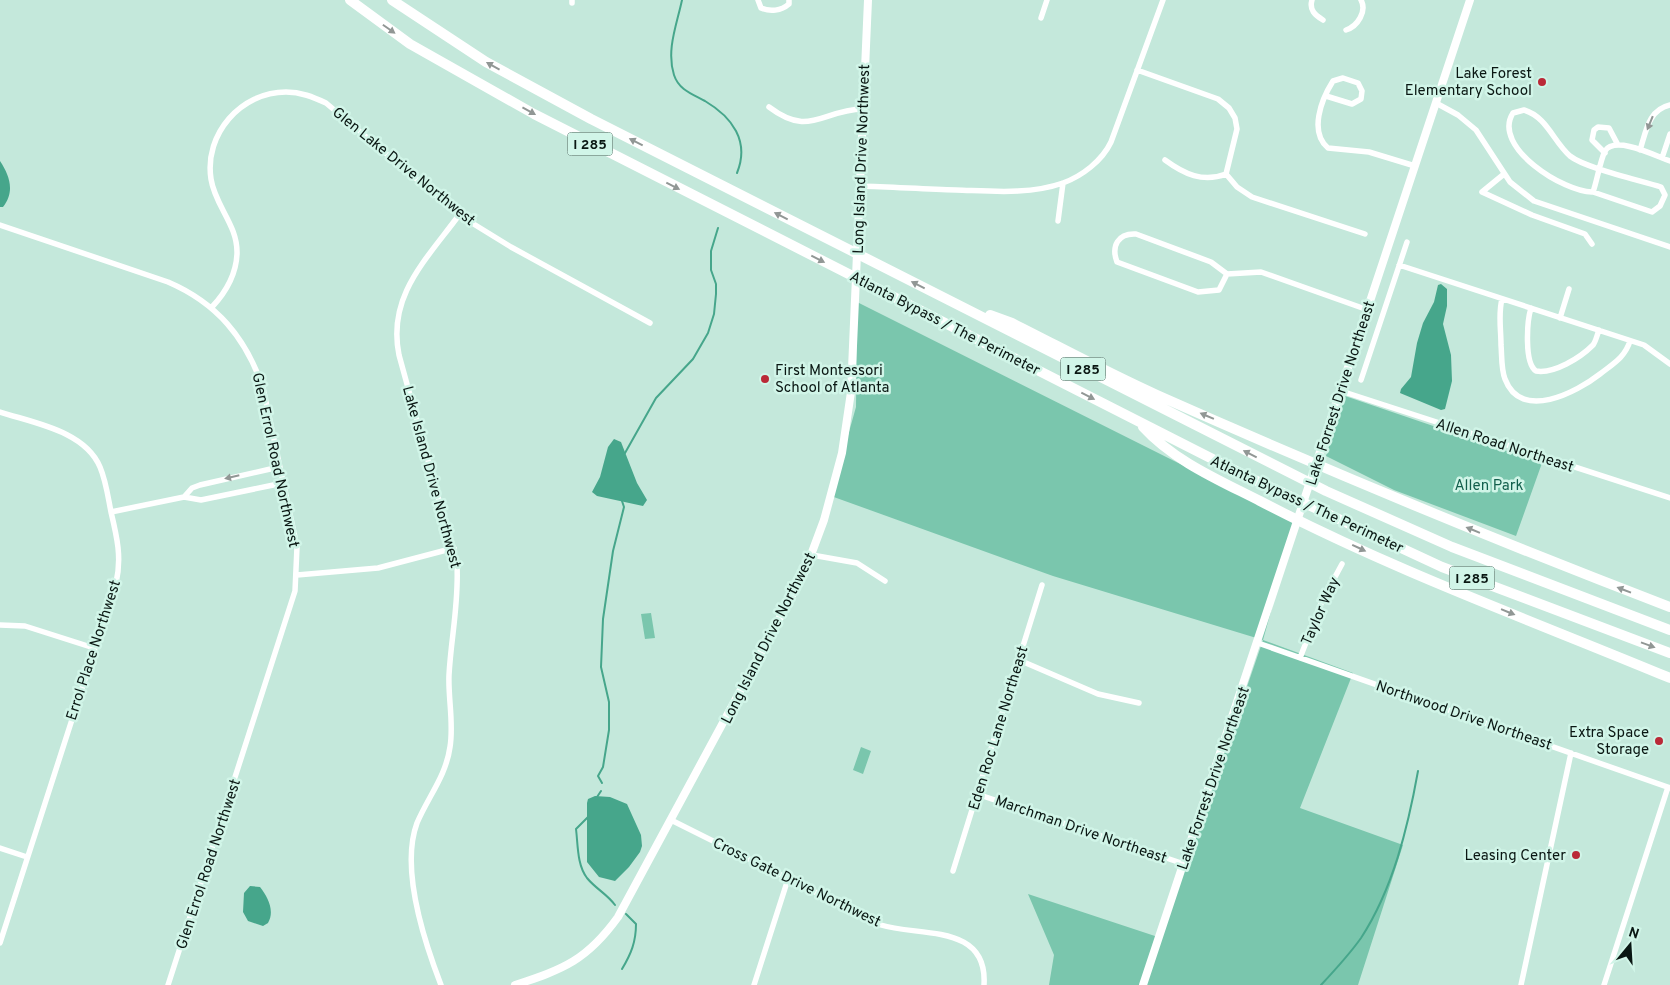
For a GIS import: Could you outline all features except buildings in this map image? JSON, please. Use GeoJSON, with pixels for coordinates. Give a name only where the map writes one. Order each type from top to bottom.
{"type":"FeatureCollection","features":[{"type":"Feature","properties":{"kind":"highway","name":"Atlanta Bypass / The Perimeter"},"geometry":{"type":"LineString","coordinates":[[350,0],[410,44],[485,88],[580,139],[1320,512],[1442,567],[1670,653]]}},
{"type":"Feature","properties":{"kind":"highway","name":"Atlanta Bypass / The Perimeter"},"geometry":{"type":"LineString","coordinates":[[392,0],[486,62],[538,91],[1294,476],[1452,547],[1670,630]]}},
{"type":"Feature","properties":{"kind":"highway"},"geometry":{"type":"LineString","coordinates":[[949,301],[1012,324],[1156,395],[1300,457],[1475,530],[1670,607]]}},
{"type":"Feature","properties":{"kind":"highway"},"geometry":{"type":"LineString","coordinates":[[1138,421],[1158,444],[1203,472],[1282,513],[1474,598],[1670,678]]}},
{"type":"Feature","properties":{"kind":"street"},"geometry":{"type":"LineString","coordinates":[[758,0],[761,8],[768,10],[783,8],[788,4],[789,0]]}},
{"type":"Feature","properties":{"kind":"street","name":"Long Island Drive Northwest"},"geometry":{"type":"LineString","coordinates":[[515,985],[571,963],[600,941],[618,917],[789,602],[812,555],[831,492],[849,414],[868,0]]}},
{"type":"Feature","properties":{"kind":"street"},"geometry":{"type":"LineString","coordinates":[[1041,18],[1047,0]]}},
{"type":"Feature","properties":{"kind":"street"},"geometry":{"type":"LineString","coordinates":[[860,186],[1010,191],[1063,183],[1097,162],[1108,150],[1163,0]]}},
{"type":"Feature","properties":{"kind":"street"},"geometry":{"type":"LineString","coordinates":[[1312,0],[1311,7],[1314,14],[1323,20]]}},
{"type":"Feature","properties":{"kind":"street"},"geometry":{"type":"LineString","coordinates":[[1346,30],[1354,27],[1358,20],[1363,6],[1361,0]]}},
{"type":"Feature","properties":{"kind":"street","name":"Lake Forrest Drive Northeast"},"geometry":{"type":"LineString","coordinates":[[1143,985],[1470,0]]}},
{"type":"Feature","properties":{"kind":"street"},"geometry":{"type":"LineString","coordinates":[[1137,70],[1218,99],[1229,108],[1235,118],[1237,129],[1226,174]]}},
{"type":"Feature","properties":{"kind":"street"},"geometry":{"type":"LineString","coordinates":[[1326,96],[1352,104],[1361,99],[1362,90],[1358,83],[1338,79],[1333,81],[1326,96],[1317,124],[1318,134],[1328,148],[1369,152],[1415,166]]}},
{"type":"Feature","properties":{"kind":"street","name":"Glen Lake Drive Northwest"},"geometry":{"type":"LineString","coordinates":[[212,307],[230,284],[237,254],[233,228],[212,186],[210,169],[213,150],[220,132],[230,118],[243,106],[260,97],[276,93],[294,93],[311,96],[326,103],[459,215],[511,247],[650,324]]}},
{"type":"Feature","properties":{"kind":"street"},"geometry":{"type":"LineString","coordinates":[[1436,103],[1458,116],[1476,130],[1504,174],[1522,193],[1534,201],[1670,247]]}},
{"type":"Feature","properties":{"kind":"street"},"geometry":{"type":"LineString","coordinates":[[1640,150],[1651,117],[1663,107],[1670,105]]}},
{"type":"Feature","properties":{"kind":"street"},"geometry":{"type":"LineString","coordinates":[[768,107],[782,117],[799,122],[814,122],[848,109],[863,109]]}},
{"type":"Feature","properties":{"kind":"street"},"geometry":{"type":"LineString","coordinates":[[1518,111],[1533,113],[1569,155],[1582,164],[1601,168],[1660,187],[1665,195],[1660,206],[1652,212],[1593,192],[1573,189],[1538,169],[1514,142],[1510,118],[1518,111]]}},
{"type":"Feature","properties":{"kind":"street"},"geometry":{"type":"LineString","coordinates":[[1605,153],[1592,140],[1594,130],[1598,127],[1609,128],[1618,145]]}},
{"type":"Feature","properties":{"kind":"street"},"geometry":{"type":"LineString","coordinates":[[1662,158],[1670,134]]}},
{"type":"Feature","properties":{"kind":"street"},"geometry":{"type":"LineString","coordinates":[[1593,192],[1605,153],[1612,145],[1624,144],[1670,161]]}},
{"type":"Feature","properties":{"kind":"street"},"geometry":{"type":"LineString","coordinates":[[1166,160],[1196,177],[1212,178],[1226,174]]}},
{"type":"Feature","properties":{"kind":"street"},"geometry":{"type":"LineString","coordinates":[[1226,174],[1237,187],[1252,197],[1365,234]]}},
{"type":"Feature","properties":{"kind":"street"},"geometry":{"type":"LineString","coordinates":[[1504,174],[1482,192],[1532,215],[1584,234],[1592,244]]}},
{"type":"Feature","properties":{"kind":"street"},"geometry":{"type":"LineString","coordinates":[[1058,221],[1063,183]]}},
{"type":"Feature","properties":{"kind":"street","name":"Lake Island Drive Northwest"},"geometry":{"type":"LineString","coordinates":[[441,985],[420,923],[412,854],[417,824],[442,777],[450,746],[449,675],[458,587],[454,548],[399,355],[396,330],[399,308],[407,287],[459,215]]}},
{"type":"Feature","properties":{"kind":"street","name":"Glen Errol Road Northwest"},"geometry":{"type":"LineString","coordinates":[[0,226],[168,282],[191,293],[212,307],[237,334],[255,366],[262,388],[283,482],[296,547],[296,575],[291,607],[168,985]]}},
{"type":"Feature","properties":{"kind":"street"},"geometry":{"type":"LineString","coordinates":[[1230,273],[1219,290],[1198,292],[1117,262],[1114,248],[1116,242],[1124,235],[1136,234],[1211,262],[1230,273],[1261,272],[1368,310]]}},
{"type":"Feature","properties":{"kind":"street"},"geometry":{"type":"LineString","coordinates":[[1361,380],[1407,242]]}},
{"type":"Feature","properties":{"kind":"street"},"geometry":{"type":"LineString","coordinates":[[1399,265],[1652,348],[1670,364]]}},
{"type":"Feature","properties":{"kind":"street"},"geometry":{"type":"LineString","coordinates":[[1560,318],[1569,289]]}},
{"type":"Feature","properties":{"kind":"street"},"geometry":{"type":"LineString","coordinates":[[1502,299],[1500,311],[1503,374],[1511,389],[1528,400],[1548,400],[1588,382],[1624,355],[1630,341]]}},
{"type":"Feature","properties":{"kind":"street"},"geometry":{"type":"LineString","coordinates":[[1531,308],[1527,321],[1529,363],[1536,371],[1557,368],[1579,356],[1594,343],[1599,330]]}},
{"type":"Feature","properties":{"kind":"street","name":"Allen Road Northeast"},"geometry":{"type":"LineString","coordinates":[[1341,391],[1670,498]]}},
{"type":"Feature","properties":{"kind":"street","name":"Errol Place Northwest"},"geometry":{"type":"LineString","coordinates":[[0,412],[71,436],[87,447],[101,468],[119,548],[119,568],[0,943]]}},
{"type":"Feature","properties":{"kind":"street"},"geometry":{"type":"LineString","coordinates":[[184,497],[192,488],[200,485],[279,466]]}},
{"type":"Feature","properties":{"kind":"street"},"geometry":{"type":"LineString","coordinates":[[111,512],[184,497],[201,500],[283,482]]}},
{"type":"Feature","properties":{"kind":"street"},"geometry":{"type":"LineString","coordinates":[[296,575],[378,568],[454,548]]}},
{"type":"Feature","properties":{"kind":"street"},"geometry":{"type":"LineString","coordinates":[[812,555],[857,563],[885,581]]}},
{"type":"Feature","properties":{"kind":"street","name":"Taylor Way"},"geometry":{"type":"LineString","coordinates":[[1300,658],[1322,601],[1342,564]]}},
{"type":"Feature","properties":{"kind":"street","name":"Eden Roc Lane Northeast"},"geometry":{"type":"LineString","coordinates":[[953,871],[1042,585]]}},
{"type":"Feature","properties":{"kind":"street"},"geometry":{"type":"LineString","coordinates":[[0,625],[25,626],[94,648]]}},
{"type":"Feature","properties":{"kind":"street","name":"Northwood Drive Northeast"},"geometry":{"type":"LineString","coordinates":[[1258,643],[1669,788]]}},
{"type":"Feature","properties":{"kind":"street"},"geometry":{"type":"LineString","coordinates":[[1019,660],[1098,694],[1140,703]]}},
{"type":"Feature","properties":{"kind":"street"},"geometry":{"type":"LineString","coordinates":[[1521,985],[1571,753]]}},
{"type":"Feature","properties":{"kind":"street"},"geometry":{"type":"LineString","coordinates":[[1604,985],[1669,788]]}},
{"type":"Feature","properties":{"kind":"street","name":"Marchman Drive Northeast"},"geometry":{"type":"LineString","coordinates":[[977,794],[1184,864]]}},
{"type":"Feature","properties":{"kind":"street","name":"Cross Gate Drive Northwest"},"geometry":{"type":"LineString","coordinates":[[672,820],[881,925],[905,931],[936,932],[955,937],[969,946],[978,958],[983,972],[984,985]]}},
{"type":"Feature","properties":{"kind":"street"},"geometry":{"type":"LineString","coordinates":[[0,848],[27,856]]}},
{"type":"Feature","properties":{"kind":"street"},"geometry":{"type":"LineString","coordinates":[[754,985],[788,879]]}},
{"type":"Feature","properties":{"kind":"green space"},"geometry":{"type":"Polygon","coordinates":[[[857,302],[1296,522],[1263,640],[1053,576],[831,496],[856,407],[857,302]]]}},
{"type":"Feature","properties":{"kind":"green space","name":"Allen Park"},"geometry":{"type":"Polygon","coordinates":[[[1345,396],[1542,463],[1516,536],[1394,490],[1326,456],[1345,396]]]}},
{"type":"Feature","properties":{"kind":"green space"},"geometry":{"type":"Polygon","coordinates":[[[651,613],[655,638],[645,639],[641,614],[651,613]]]}},
{"type":"Feature","properties":{"kind":"green space"},"geometry":{"type":"Polygon","coordinates":[[[1263,640],[1353,673],[1300,808],[1403,845],[1358,985],[1049,985],[1054,955],[1028,894],[1161,938],[1263,640]]]}},
{"type":"Feature","properties":{"kind":"green space"},"geometry":{"type":"Polygon","coordinates":[[[861,747],[871,751],[863,774],[853,770],[861,747]]]}},
{"type":"Feature","properties":{"kind":"shaded area"},"geometry":{"type":"Polygon","coordinates":[[[0,161],[10,184],[9,196],[3,207],[0,207],[0,161]]]}},
{"type":"Feature","properties":{"kind":"shaded area"},"geometry":{"type":"Polygon","coordinates":[[[1441,284],[1447,289],[1447,306],[1443,324],[1451,355],[1452,381],[1445,409],[1441,410],[1400,393],[1411,377],[1417,343],[1423,323],[1434,302],[1438,285],[1441,284]]]}},
{"type":"Feature","properties":{"kind":"shaded area"},"geometry":{"type":"Polygon","coordinates":[[[614,439],[621,442],[637,483],[647,500],[643,506],[597,496],[592,492],[600,477],[608,447],[614,439]]]}},
{"type":"Feature","properties":{"kind":"shaded area"},"geometry":{"type":"Polygon","coordinates":[[[595,796],[610,797],[627,804],[641,835],[642,846],[640,852],[615,881],[599,877],[587,862],[587,803],[588,799],[595,796]]]}},
{"type":"Feature","properties":{"kind":"shaded area"},"geometry":{"type":"Polygon","coordinates":[[[250,886],[260,887],[270,904],[270,918],[268,923],[263,926],[248,921],[243,912],[244,893],[250,886]]]}},
{"type":"Feature","properties":{"kind":"waterway"},"geometry":{"type":"LineString","coordinates":[[682,0],[671,56],[674,75],[683,88],[715,107],[723,114],[736,131],[740,140],[741,150],[737,173]]}},
{"type":"Feature","properties":{"kind":"waterway"},"geometry":{"type":"LineString","coordinates":[[625,453],[656,398],[693,359],[708,333],[714,314],[716,294],[716,284],[711,270],[711,251],[718,228]]}},
{"type":"Feature","properties":{"kind":"waterway"},"geometry":{"type":"LineString","coordinates":[[602,783],[598,776],[603,767],[609,730],[609,702],[601,667],[603,619],[613,551],[624,507],[622,501]]}},
{"type":"Feature","properties":{"kind":"waterway"},"geometry":{"type":"LineString","coordinates":[[1321,985],[1361,938],[1382,899],[1404,836],[1418,771]]}},
{"type":"Feature","properties":{"kind":"waterway"},"geometry":{"type":"LineString","coordinates":[[597,797],[601,791]]}},
{"type":"Feature","properties":{"kind":"waterway"},"geometry":{"type":"LineString","coordinates":[[589,816],[576,829],[581,867],[587,878],[615,905]]}},
{"type":"Feature","properties":{"kind":"waterway"},"geometry":{"type":"LineString","coordinates":[[622,969],[632,948],[636,930],[636,924],[626,914]]}},
{"type":"Feature","properties":{"kind":"place","name":"Lake Forest Elementary School"},"geometry":{"type":"Point","coordinates":[1542,82]}},
{"type":"Feature","properties":{"kind":"place","name":"First Montessori School of Atlanta"},"geometry":{"type":"Point","coordinates":[765,379]}},
{"type":"Feature","properties":{"kind":"place","name":"Extra Space Storage"},"geometry":{"type":"Point","coordinates":[1659,741]}},
{"type":"Feature","properties":{"kind":"place","name":"Leasing Center"},"geometry":{"type":"Point","coordinates":[1576,855]}}]}
